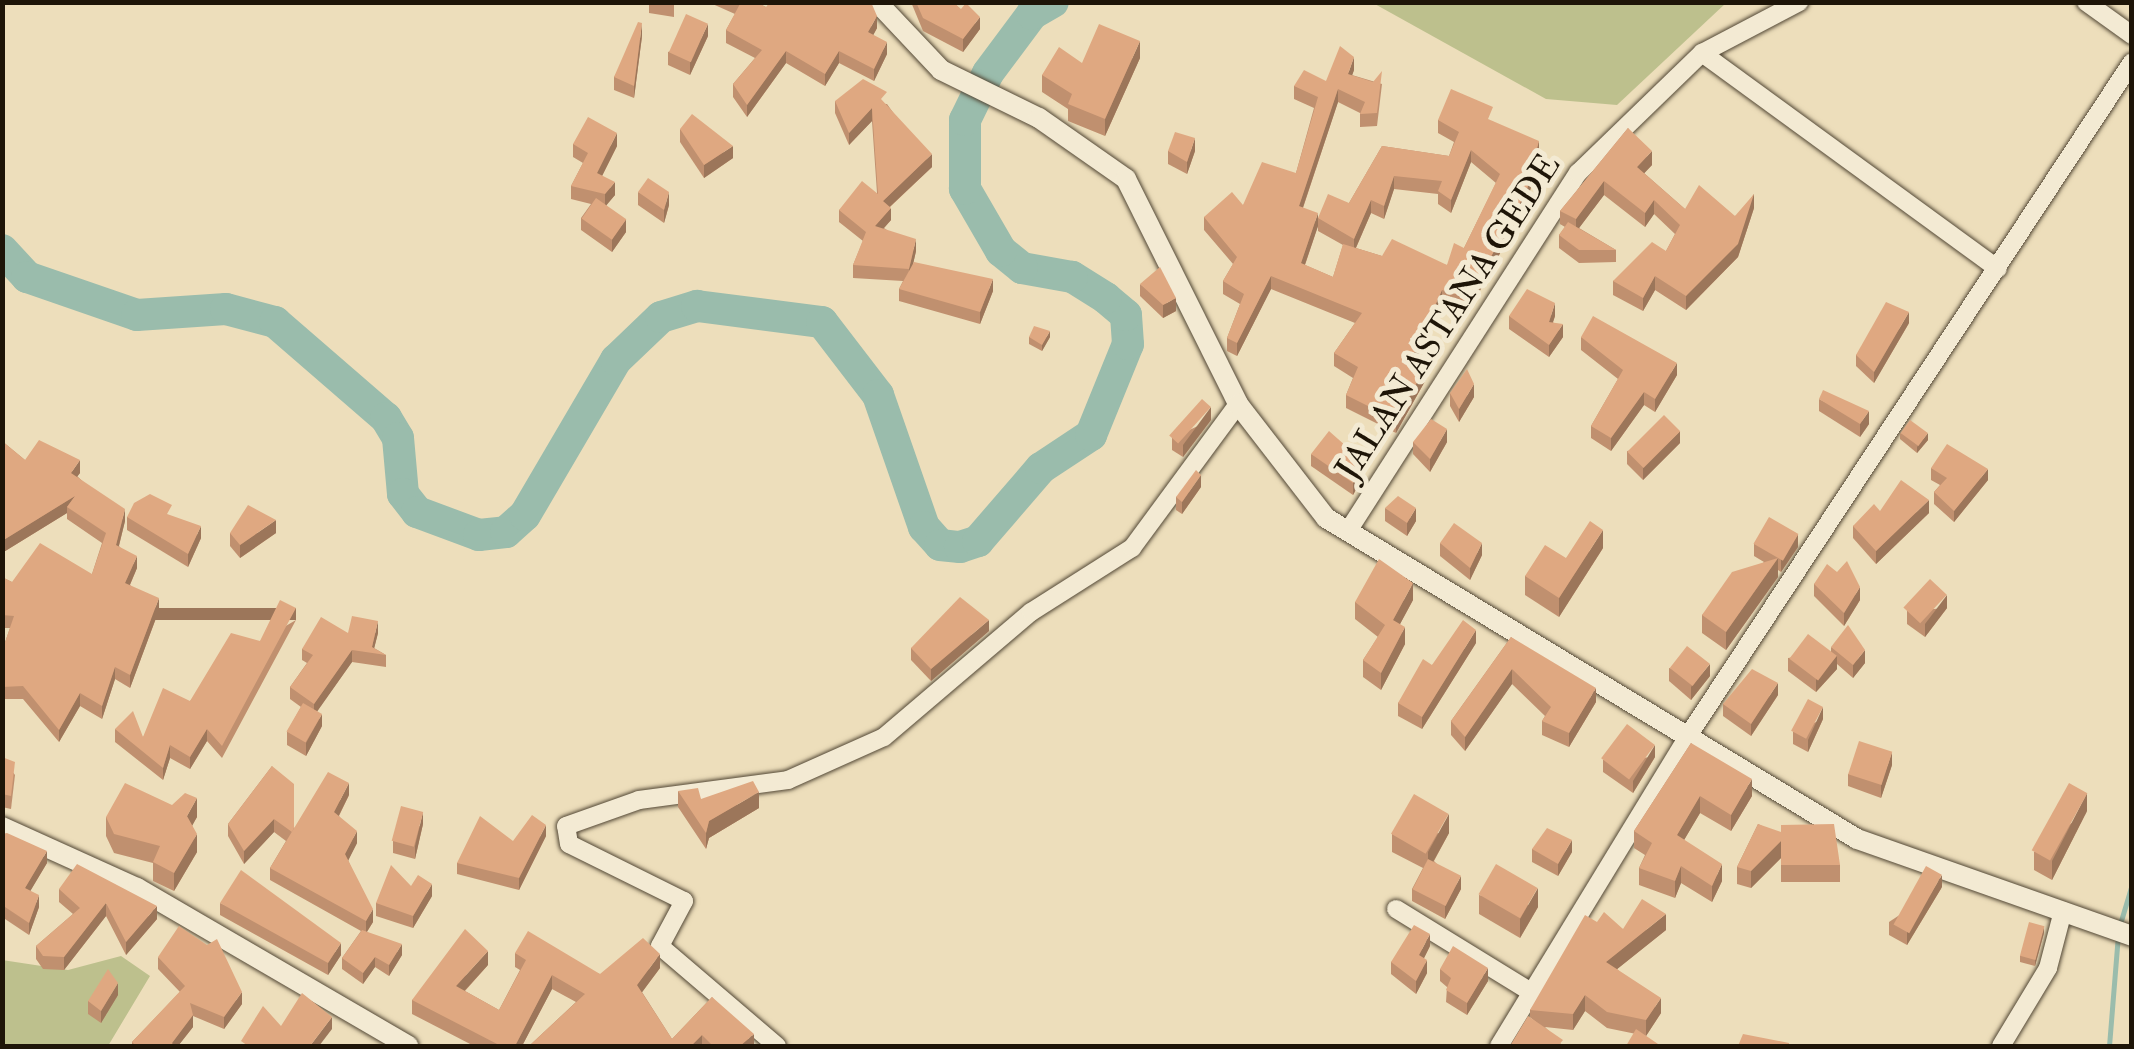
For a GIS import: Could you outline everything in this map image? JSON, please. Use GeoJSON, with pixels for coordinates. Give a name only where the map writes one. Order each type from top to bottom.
{"type":"FeatureCollection","features":[{"type":"Feature","properties":{"kind":"street"},"geometry":{"type":"LineString","coordinates":[[878,2],[918,53],[1126,179],[1238,404],[1302,494],[1348,531],[1858,839],[2131,935]]}},
{"type":"Feature","properties":{"kind":"street","name":"JALAN ASTANA GEDE"},"geometry":{"type":"LineString","coordinates":[[1348,531],[1562,193],[1702,53],[1799,2]]}},
{"type":"Feature","properties":{"kind":"street"},"geometry":{"type":"LineString","coordinates":[[2086,2],[2132,35]]}},
{"type":"Feature","properties":{"kind":"street"},"geometry":{"type":"LineString","coordinates":[[1702,53],[1998,270]]}},
{"type":"Feature","properties":{"kind":"street"},"geometry":{"type":"LineString","coordinates":[[1499,1046],[1688,736],[2132,62]]}},
{"type":"Feature","properties":{"kind":"street"},"geometry":{"type":"LineString","coordinates":[[777,1046],[660,946],[684,901],[569,844],[566,826],[639,800],[788,780],[884,737],[1031,612],[1132,548],[1238,404]]}},
{"type":"Feature","properties":{"kind":"street"},"geometry":{"type":"LineString","coordinates":[[2,828],[137,888],[408,1046]]}},
{"type":"Feature","properties":{"kind":"street"},"geometry":{"type":"LineString","coordinates":[[1396,909],[1531,992]]}},
{"type":"Feature","properties":{"kind":"street"},"geometry":{"type":"LineString","coordinates":[[2001,1046],[2048,968],[2063,911]]}},
{"type":"Feature","properties":{"kind":"green space"},"geometry":{"type":"Polygon","coordinates":[[[1373,3],[1726,3],[1617,105],[1546,99],[1373,3]]]}},
{"type":"Feature","properties":{"kind":"green space"},"geometry":{"type":"Polygon","coordinates":[[[121,956],[150,976],[108,1046],[3,1046],[2,960],[68,970],[121,956]]]}},
{"type":"Feature","properties":{"kind":"building"},"geometry":{"type":"Polygon","coordinates":[[[741,2],[766,7],[770,2],[871,2],[877,16],[868,32],[887,42],[874,69],[839,51],[825,74],[786,51],[747,105],[733,84],[762,50],[726,30],[741,2]]]}},
{"type":"Feature","properties":{"kind":"building"},"geometry":{"type":"Polygon","coordinates":[[[916,2],[953,2],[961,9],[966,3],[980,17],[963,39],[923,18],[916,2]]]}},
{"type":"Feature","properties":{"kind":"building"},"geometry":{"type":"Polygon","coordinates":[[[686,14],[708,24],[691,62],[669,52],[686,14]]]}},
{"type":"Feature","properties":{"kind":"building"},"geometry":{"type":"Polygon","coordinates":[[[638,22],[642,23],[634,86],[614,77],[638,22]]]}},
{"type":"Feature","properties":{"kind":"building"},"geometry":{"type":"Polygon","coordinates":[[[1099,24],[1140,41],[1105,119],[1068,104],[1072,94],[1042,75],[1059,47],[1082,63],[1099,24]]]}},
{"type":"Feature","properties":{"kind":"building"},"geometry":{"type":"Polygon","coordinates":[[[1340,46],[1354,57],[1348,74],[1373,82],[1382,71],[1377,113],[1360,114],[1365,102],[1338,89],[1299,206],[1318,213],[1301,263],[1333,277],[1343,244],[1382,256],[1392,239],[1447,265],[1454,243],[1464,248],[1500,174],[1471,150],[1451,200],[1438,191],[1442,181],[1394,176],[1384,206],[1371,200],[1354,239],[1318,218],[1328,194],[1349,203],[1382,146],[1449,156],[1459,132],[1438,120],[1451,89],[1493,107],[1488,119],[1539,141],[1527,190],[1477,283],[1466,297],[1442,290],[1414,353],[1429,361],[1396,420],[1346,395],[1358,367],[1334,353],[1362,313],[1271,276],[1237,343],[1227,338],[1244,294],[1223,281],[1237,257],[1204,217],[1232,192],[1243,205],[1262,162],[1296,173],[1318,97],[1294,86],[1304,70],[1326,81],[1340,46]]]}},
{"type":"Feature","properties":{"kind":"building"},"geometry":{"type":"Polygon","coordinates":[[[863,79],[887,92],[881,99],[932,154],[883,201],[891,208],[875,226],[916,239],[909,269],[853,265],[866,232],[839,210],[862,181],[878,194],[872,108],[849,133],[835,101],[863,79]]]}},
{"type":"Feature","properties":{"kind":"building"},"geometry":{"type":"Polygon","coordinates":[[[692,114],[733,146],[704,165],[680,129],[692,114]]]}},
{"type":"Feature","properties":{"kind":"building"},"geometry":{"type":"Polygon","coordinates":[[[588,117],[617,133],[597,173],[615,182],[605,194],[571,186],[588,153],[573,144],[588,117]]]}},
{"type":"Feature","properties":{"kind":"building"},"geometry":{"type":"Polygon","coordinates":[[[1628,128],[1652,151],[1637,167],[1685,209],[1699,185],[1735,216],[1754,194],[1738,244],[1686,296],[1655,276],[1643,298],[1613,281],[1652,242],[1666,251],[1680,225],[1654,200],[1645,213],[1604,181],[1576,219],[1560,211],[1628,128]]]}},
{"type":"Feature","properties":{"kind":"building"},"geometry":{"type":"Polygon","coordinates":[[[1175,132],[1195,138],[1187,162],[1168,151],[1175,132]]]}},
{"type":"Feature","properties":{"kind":"building"},"geometry":{"type":"Polygon","coordinates":[[[648,178],[669,192],[664,210],[638,192],[648,178]]]}},
{"type":"Feature","properties":{"kind":"building"},"geometry":{"type":"Polygon","coordinates":[[[596,198],[626,219],[612,240],[582,218],[596,198]]]}},
{"type":"Feature","properties":{"kind":"building"},"geometry":{"type":"Polygon","coordinates":[[[1568,222],[1616,250],[1579,250],[1559,235],[1568,222]]]}},
{"type":"Feature","properties":{"kind":"building"},"geometry":{"type":"Polygon","coordinates":[[[914,262],[993,279],[980,312],[899,289],[914,262]]]}},
{"type":"Feature","properties":{"kind":"building"},"geometry":{"type":"Polygon","coordinates":[[[1160,267],[1176,298],[1163,305],[1140,284],[1160,267]]]}},
{"type":"Feature","properties":{"kind":"building"},"geometry":{"type":"Polygon","coordinates":[[[1527,289],[1555,303],[1549,322],[1563,324],[1549,345],[1509,316],[1527,289]]]}},
{"type":"Feature","properties":{"kind":"building"},"geometry":{"type":"Polygon","coordinates":[[[1886,302],[1909,312],[1874,372],[1856,355],[1886,302]]]}},
{"type":"Feature","properties":{"kind":"building"},"geometry":{"type":"Polygon","coordinates":[[[1593,316],[1677,363],[1655,399],[1644,392],[1611,438],[1591,426],[1623,370],[1581,337],[1593,316]]]}},
{"type":"Feature","properties":{"kind":"building"},"geometry":{"type":"Polygon","coordinates":[[[1034,326],[1050,331],[1042,345],[1029,337],[1034,326]]]}},
{"type":"Feature","properties":{"kind":"building"},"geometry":{"type":"Polygon","coordinates":[[[1467,369],[1474,384],[1459,409],[1450,393],[1467,369]]]}},
{"type":"Feature","properties":{"kind":"building"},"geometry":{"type":"Polygon","coordinates":[[[1823,390],[1869,411],[1860,424],[1819,399],[1823,390]]]}},
{"type":"Feature","properties":{"kind":"building"},"geometry":{"type":"Polygon","coordinates":[[[1202,399],[1211,407],[1178,443],[1169,435],[1202,399]]]}},
{"type":"Feature","properties":{"kind":"building"},"geometry":{"type":"Polygon","coordinates":[[[1664,415],[1680,431],[1643,468],[1627,452],[1664,415]]]}},
{"type":"Feature","properties":{"kind":"building"},"geometry":{"type":"Polygon","coordinates":[[[1431,419],[1447,429],[1430,459],[1413,442],[1431,419]]]}},
{"type":"Feature","properties":{"kind":"building"},"geometry":{"type":"Polygon","coordinates":[[[1910,420],[1928,433],[1918,446],[1901,433],[1910,420]]]}},
{"type":"Feature","properties":{"kind":"building"},"geometry":{"type":"Polygon","coordinates":[[[1329,431],[1364,462],[1353,483],[1311,454],[1329,431]]]}},
{"type":"Feature","properties":{"kind":"building"},"geometry":{"type":"Polygon","coordinates":[[[39,440],[80,460],[71,473],[125,509],[116,545],[137,556],[125,583],[159,598],[130,675],[115,667],[102,706],[80,693],[59,730],[23,686],[2,687],[2,651],[14,616],[2,615],[2,577],[12,582],[40,543],[92,574],[106,533],[67,507],[75,496],[2,541],[2,441],[25,460],[39,440]]]}},
{"type":"Feature","properties":{"kind":"building"},"geometry":{"type":"Polygon","coordinates":[[[1947,444],[1988,469],[1954,511],[1934,492],[1947,478],[1931,468],[1947,444]]]}},
{"type":"Feature","properties":{"kind":"building"},"geometry":{"type":"Polygon","coordinates":[[[1196,470],[1201,475],[1182,502],[1176,497],[1196,470]]]}},
{"type":"Feature","properties":{"kind":"building"},"geometry":{"type":"Polygon","coordinates":[[[1901,480],[1929,500],[1876,551],[1853,526],[1874,504],[1880,511],[1901,480]]]}},
{"type":"Feature","properties":{"kind":"building"},"geometry":{"type":"Polygon","coordinates":[[[150,494],[172,505],[167,514],[201,526],[188,554],[127,517],[134,503],[150,494]]]}},
{"type":"Feature","properties":{"kind":"building"},"geometry":{"type":"Polygon","coordinates":[[[1398,496],[1416,508],[1407,523],[1385,508],[1398,496]]]}},
{"type":"Feature","properties":{"kind":"building"},"geometry":{"type":"Polygon","coordinates":[[[248,505],[276,520],[240,545],[230,533],[248,505]]]}},
{"type":"Feature","properties":{"kind":"building"},"geometry":{"type":"Polygon","coordinates":[[[1769,517],[1798,534],[1783,561],[1754,544],[1769,517]]]}},
{"type":"Feature","properties":{"kind":"building"},"geometry":{"type":"Polygon","coordinates":[[[1590,521],[1603,530],[1559,598],[1525,576],[1545,545],[1566,558],[1590,521]]]}},
{"type":"Feature","properties":{"kind":"building"},"geometry":{"type":"Polygon","coordinates":[[[1454,523],[1482,543],[1470,568],[1440,543],[1454,523]]]}},
{"type":"Feature","properties":{"kind":"building"},"geometry":{"type":"Polygon","coordinates":[[[1778,558],[1726,632],[1702,615],[1732,572],[1778,558]]]}},
{"type":"Feature","properties":{"kind":"building"},"geometry":{"type":"Polygon","coordinates":[[[1379,559],[1413,583],[1393,620],[1405,627],[1381,673],[1363,660],[1385,625],[1355,602],[1379,559]]]}},
{"type":"Feature","properties":{"kind":"building"},"geometry":{"type":"Polygon","coordinates":[[[1847,561],[1860,587],[1844,613],[1814,584],[1827,564],[1837,572],[1847,561]]]}},
{"type":"Feature","properties":{"kind":"building"},"geometry":{"type":"Polygon","coordinates":[[[1930,579],[1947,595],[1920,623],[1903,608],[1930,579]]]}},
{"type":"Feature","properties":{"kind":"building"},"geometry":{"type":"Polygon","coordinates":[[[960,597],[989,620],[931,669],[911,648],[960,597]]]}},
{"type":"Feature","properties":{"kind":"building"},"geometry":{"type":"Polygon","coordinates":[[[280,600],[296,608],[222,746],[207,729],[190,757],[170,745],[163,768],[115,729],[133,711],[143,737],[163,688],[190,701],[231,633],[260,641],[280,600]]]}},
{"type":"Feature","properties":{"kind":"building"},"geometry":{"type":"Polygon","coordinates":[[[352,616],[378,621],[372,647],[386,655],[352,650],[314,704],[290,687],[313,655],[302,649],[321,617],[348,633],[352,616]]]}},
{"type":"Feature","properties":{"kind":"building"},"geometry":{"type":"Polygon","coordinates":[[[1463,620],[1476,630],[1422,717],[1398,703],[1423,659],[1432,665],[1463,620]]]}},
{"type":"Feature","properties":{"kind":"building"},"geometry":{"type":"Polygon","coordinates":[[[1848,625],[1865,650],[1853,665],[1831,647],[1848,625]]]}},
{"type":"Feature","properties":{"kind":"building"},"geometry":{"type":"Polygon","coordinates":[[[1808,634],[1837,656],[1818,680],[1789,659],[1808,634]]]}},
{"type":"Feature","properties":{"kind":"building"},"geometry":{"type":"Polygon","coordinates":[[[1511,637],[1596,688],[1569,733],[1542,721],[1551,707],[1512,669],[1465,737],[1451,721],[1511,637]]]}},
{"type":"Feature","properties":{"kind":"building"},"geometry":{"type":"Polygon","coordinates":[[[1687,646],[1710,664],[1693,686],[1670,668],[1687,646]]]}},
{"type":"Feature","properties":{"kind":"building"},"geometry":{"type":"Polygon","coordinates":[[[1752,669],[1778,683],[1751,724],[1723,704],[1752,669]]]}},
{"type":"Feature","properties":{"kind":"building"},"geometry":{"type":"Polygon","coordinates":[[[1808,699],[1823,707],[1806,739],[1791,731],[1808,699]]]}},
{"type":"Feature","properties":{"kind":"building"},"geometry":{"type":"Polygon","coordinates":[[[303,703],[322,714],[306,743],[286,732],[303,703]]]}},
{"type":"Feature","properties":{"kind":"building"},"geometry":{"type":"Polygon","coordinates":[[[1627,724],[1655,745],[1629,779],[1601,758],[1627,724]]]}},
{"type":"Feature","properties":{"kind":"building"},"geometry":{"type":"Polygon","coordinates":[[[1859,741],[1892,752],[1881,785],[1848,774],[1859,741]]]}},
{"type":"Feature","properties":{"kind":"building"},"geometry":{"type":"Polygon","coordinates":[[[1691,743],[1752,779],[1731,815],[1700,796],[1677,835],[1722,864],[1712,886],[1681,866],[1675,881],[1639,868],[1652,843],[1634,831],[1691,743]]]}},
{"type":"Feature","properties":{"kind":"building"},"geometry":{"type":"Polygon","coordinates":[[[2,757],[15,762],[11,796],[2,794],[2,757]]]}},
{"type":"Feature","properties":{"kind":"building"},"geometry":{"type":"Polygon","coordinates":[[[272,766],[294,784],[294,828],[292,832],[274,819],[244,851],[228,824],[272,766]]]}},
{"type":"Feature","properties":{"kind":"building"},"geometry":{"type":"Polygon","coordinates":[[[328,772],[349,783],[334,812],[357,831],[345,854],[373,909],[366,921],[270,868],[328,772]]]}},
{"type":"Feature","properties":{"kind":"building"},"geometry":{"type":"Polygon","coordinates":[[[753,781],[759,792],[709,821],[706,833],[678,791],[698,788],[701,799],[753,781]]]}},
{"type":"Feature","properties":{"kind":"building"},"geometry":{"type":"Polygon","coordinates":[[[125,783],[172,805],[185,793],[197,798],[187,816],[197,834],[174,873],[153,862],[160,846],[114,834],[106,817],[125,783]]]}},
{"type":"Feature","properties":{"kind":"building"},"geometry":{"type":"Polygon","coordinates":[[[2069,783],[2087,793],[2050,861],[2032,850],[2069,783]]]}},
{"type":"Feature","properties":{"kind":"building"},"geometry":{"type":"Polygon","coordinates":[[[1414,794],[1449,814],[1426,854],[1391,834],[1414,794]]]}},
{"type":"Feature","properties":{"kind":"building"},"geometry":{"type":"Polygon","coordinates":[[[401,806],[423,812],[414,847],[392,841],[401,806]]]}},
{"type":"Feature","properties":{"kind":"building"},"geometry":{"type":"Polygon","coordinates":[[[532,815],[546,825],[519,878],[457,863],[480,816],[513,841],[532,815]]]}},
{"type":"Feature","properties":{"kind":"building"},"geometry":{"type":"Polygon","coordinates":[[[1758,824],[1781,832],[1781,825],[1834,824],[1840,865],[1781,865],[1781,841],[1751,871],[1737,867],[1758,824]]]}},
{"type":"Feature","properties":{"kind":"building"},"geometry":{"type":"Polygon","coordinates":[[[1547,828],[1572,840],[1558,864],[1532,849],[1547,828]]]}},
{"type":"Feature","properties":{"kind":"building"},"geometry":{"type":"Polygon","coordinates":[[[2,834],[47,851],[25,888],[39,895],[29,923],[5,907],[2,914],[2,834]]]}},
{"type":"Feature","properties":{"kind":"building"},"geometry":{"type":"Polygon","coordinates":[[[1428,859],[1461,876],[1446,906],[1413,889],[1428,859]]]}},
{"type":"Feature","properties":{"kind":"building"},"geometry":{"type":"Polygon","coordinates":[[[77,864],[157,906],[126,942],[106,903],[64,957],[43,956],[36,946],[80,908],[59,889],[77,864]]]}},
{"type":"Feature","properties":{"kind":"building"},"geometry":{"type":"Polygon","coordinates":[[[1496,864],[1538,888],[1520,918],[1478,894],[1496,864]]]}},
{"type":"Feature","properties":{"kind":"building"},"geometry":{"type":"Polygon","coordinates":[[[391,865],[411,886],[418,875],[432,884],[413,916],[376,903],[391,865]]]}},
{"type":"Feature","properties":{"kind":"building"},"geometry":{"type":"Polygon","coordinates":[[[1926,866],[1942,875],[1909,933],[1894,925],[1926,866]]]}},
{"type":"Feature","properties":{"kind":"building"},"geometry":{"type":"Polygon","coordinates":[[[241,870],[341,943],[328,963],[220,903],[241,870]]]}},
{"type":"Feature","properties":{"kind":"building"},"geometry":{"type":"Polygon","coordinates":[[[1642,899],[1666,914],[1606,962],[1661,998],[1646,1020],[1607,1012],[1585,995],[1573,1014],[1530,1010],[1585,915],[1597,922],[1604,912],[1623,929],[1642,899]]]}},
{"type":"Feature","properties":{"kind":"building"},"geometry":{"type":"Polygon","coordinates":[[[2029,922],[2044,926],[2035,960],[2020,956],[2029,922]]]}},
{"type":"Feature","properties":{"kind":"building"},"geometry":{"type":"Polygon","coordinates":[[[1414,925],[1430,934],[1419,955],[1427,960],[1416,981],[1391,962],[1414,925]]]}},
{"type":"Feature","properties":{"kind":"building"},"geometry":{"type":"Polygon","coordinates":[[[179,926],[207,945],[217,939],[242,992],[224,1017],[190,1003],[193,1015],[172,1043],[174,1046],[136,1046],[132,1042],[185,986],[158,957],[179,926]]]}},
{"type":"Feature","properties":{"kind":"building"},"geometry":{"type":"Polygon","coordinates":[[[465,929],[488,951],[456,986],[499,1010],[526,960],[515,953],[528,931],[600,974],[643,938],[660,954],[637,985],[672,1039],[712,997],[754,1034],[740,1046],[713,1046],[702,1035],[691,1046],[529,1046],[585,994],[552,975],[515,1046],[501,1046],[412,1000],[465,929]]]}},
{"type":"Feature","properties":{"kind":"building"},"geometry":{"type":"Polygon","coordinates":[[[362,930],[402,944],[389,965],[375,957],[363,973],[342,958],[362,930]]]}},
{"type":"Feature","properties":{"kind":"building"},"geometry":{"type":"Polygon","coordinates":[[[1453,946],[1488,968],[1467,1003],[1446,990],[1451,978],[1440,969],[1453,946]]]}},
{"type":"Feature","properties":{"kind":"building"},"geometry":{"type":"Polygon","coordinates":[[[108,969],[118,983],[101,1011],[88,1001],[108,969]]]}},
{"type":"Feature","properties":{"kind":"building"},"geometry":{"type":"Polygon","coordinates":[[[302,993],[332,1017],[310,1046],[248,1046],[241,1041],[263,1006],[281,1026],[302,993]]]}},
{"type":"Feature","properties":{"kind":"building"},"geometry":{"type":"Polygon","coordinates":[[[1528,1016],[1563,1040],[1558,1046],[1510,1046],[1528,1016]]]}},
{"type":"Feature","properties":{"kind":"building"},"geometry":{"type":"Polygon","coordinates":[[[1636,1029],[1661,1046],[1626,1046],[1636,1029]]]}},
{"type":"Feature","properties":{"kind":"building"},"geometry":{"type":"Polygon","coordinates":[[[1743,1034],[1789,1043],[1789,1046],[1738,1046],[1743,1034]]]}},
{"type":"Feature","properties":{"kind":"waterway"},"geometry":{"type":"LineString","coordinates":[[2,250],[27,277],[137,315],[226,309],[275,322],[386,418],[398,438],[403,494],[417,512],[479,535],[506,532],[525,515],[616,360],[661,317],[697,306],[822,322],[878,395],[924,527],[940,545],[960,547],[978,541],[1041,468],[1091,435],[1128,344],[1126,315],[1106,298],[1072,277],[1022,268],[1001,251],[965,189],[965,120],[988,73],[1032,14],[1053,2]]}},
{"type":"Feature","properties":{"kind":"waterway"},"geometry":{"type":"LineString","coordinates":[[2120,924],[2132,884]]}},
{"type":"Feature","properties":{"kind":"waterway"},"geometry":{"type":"LineString","coordinates":[[2109,1046],[2118,934]]}}]}
